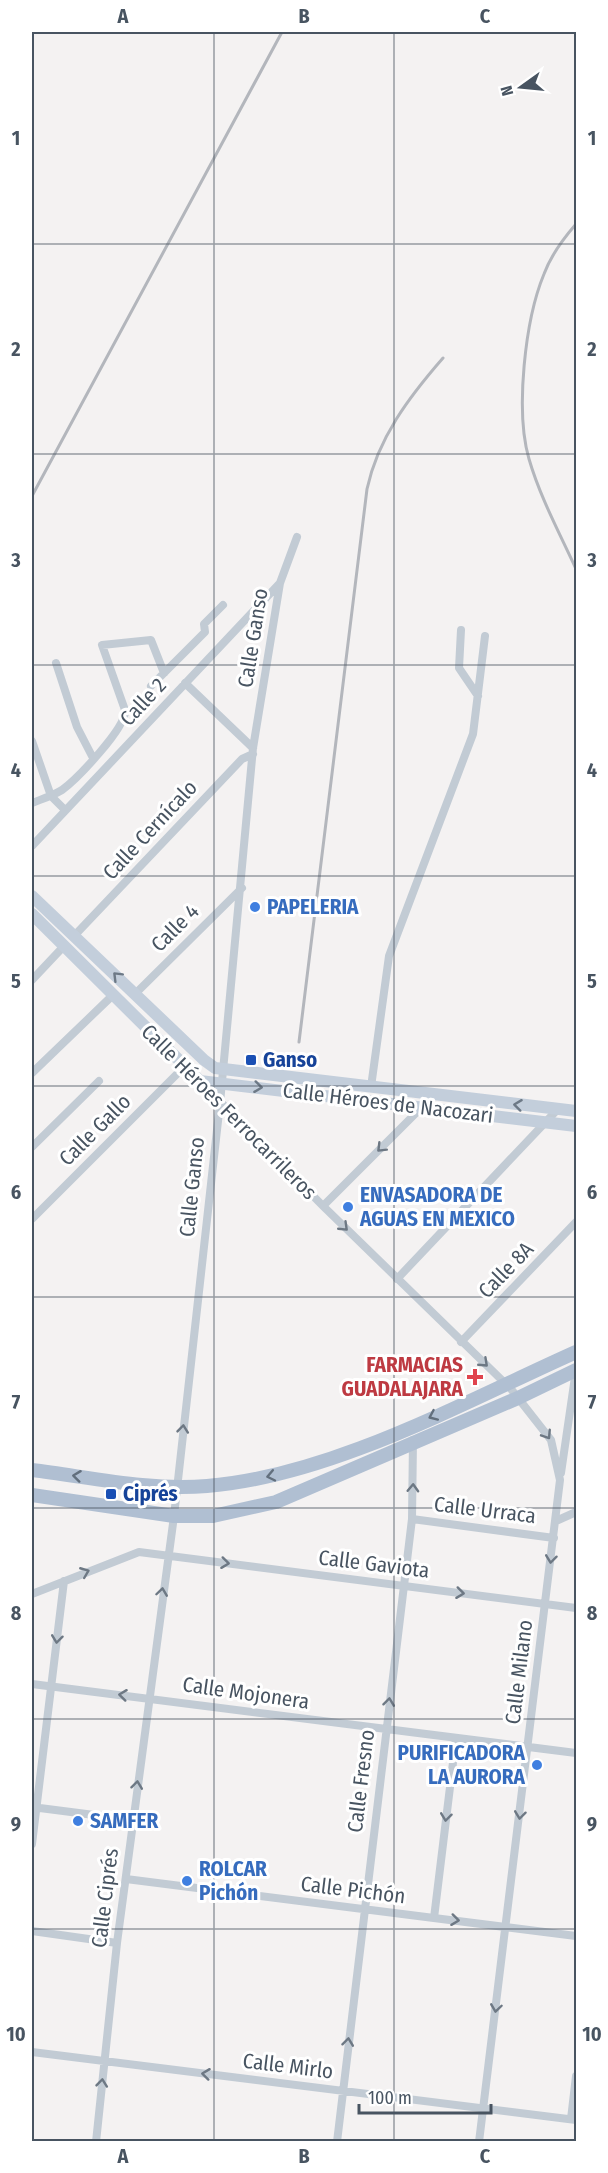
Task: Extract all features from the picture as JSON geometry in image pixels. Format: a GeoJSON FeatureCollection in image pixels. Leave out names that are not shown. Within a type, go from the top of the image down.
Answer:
{"type":"FeatureCollection","features":[{"type":"Feature","properties":{"kind":"main road","name":"Calle Héroes Ferrocarrileros"},"geometry":{"type":"LineString","coordinates":[[32,896],[204,1060],[223,1070]]}},
{"type":"Feature","properties":{"kind":"main road","name":"Calle Héroes Ferrocarrileros"},"geometry":{"type":"LineString","coordinates":[[32,914],[200,1081]]}},
{"type":"Feature","properties":{"kind":"main road","name":"Calle Héroes de Nacozari"},"geometry":{"type":"LineString","coordinates":[[223,1070],[576,1112]]}},
{"type":"Feature","properties":{"kind":"main road","name":"Calle Héroes de Nacozari"},"geometry":{"type":"LineString","coordinates":[[200,1081],[576,1126]]}},
{"type":"Feature","properties":{"kind":"main road"},"geometry":{"type":"LineString","coordinates":[[32,1470],[177,1487],[238,1483],[295,1471],[401,1430],[576,1352]]}},
{"type":"Feature","properties":{"kind":"main road"},"geometry":{"type":"LineString","coordinates":[[32,1496],[174,1516],[213,1516],[276,1502],[518,1398],[576,1370]]}},
{"type":"Feature","properties":{"kind":"street","name":"Calle Ganso"},"geometry":{"type":"LineString","coordinates":[[174,1516],[220,1102],[242,888],[253,751],[280,583],[297,537]]}},
{"type":"Feature","properties":{"kind":"street","name":"Calle 2"},"geometry":{"type":"LineString","coordinates":[[32,846],[280,583]]}},
{"type":"Feature","properties":{"kind":"street"},"geometry":{"type":"LineString","coordinates":[[151,686],[205,632],[204,624],[223,605]]}},
{"type":"Feature","properties":{"kind":"street"},"geometry":{"type":"LineString","coordinates":[[460,630],[459,668],[478,696]]}},
{"type":"Feature","properties":{"kind":"street"},"geometry":{"type":"LineString","coordinates":[[371,1087],[389,956],[473,734],[485,636]]}},
{"type":"Feature","properties":{"kind":"street"},"geometry":{"type":"LineString","coordinates":[[32,803],[64,788],[93,758],[126,715],[102,645],[151,640],[164,673]]}},
{"type":"Feature","properties":{"kind":"street"},"geometry":{"type":"LineString","coordinates":[[56,663],[76,727],[93,758]]}},
{"type":"Feature","properties":{"kind":"street","name":"Calle Ganso"},"geometry":{"type":"LineString","coordinates":[[185,683],[253,751]]}},
{"type":"Feature","properties":{"kind":"street"},"geometry":{"type":"LineString","coordinates":[[32,741],[51,796],[65,810]]}},
{"type":"Feature","properties":{"kind":"street","name":"Calle Cernícalo"},"geometry":{"type":"LineString","coordinates":[[75,935],[242,759],[253,751]]}},
{"type":"Feature","properties":{"kind":"street","name":"Calle 4"},"geometry":{"type":"LineString","coordinates":[[135,994],[242,888]]}},
{"type":"Feature","properties":{"kind":"street"},"geometry":{"type":"LineString","coordinates":[[32,980],[64,946]]}},
{"type":"Feature","properties":{"kind":"street"},"geometry":{"type":"LineString","coordinates":[[32,1073],[113,995]]}},
{"type":"Feature","properties":{"kind":"street","name":"Calle Gallo"},"geometry":{"type":"LineString","coordinates":[[32,1219],[185,1066]]}},
{"type":"Feature","properties":{"kind":"street"},"geometry":{"type":"LineString","coordinates":[[32,1147],[99,1081]]}},
{"type":"Feature","properties":{"kind":"street","name":"Calle Héroes Ferrocarrileros"},"geometry":{"type":"LineString","coordinates":[[200,1081],[322,1206],[506,1383],[518,1398]]}},
{"type":"Feature","properties":{"kind":"street"},"geometry":{"type":"LineString","coordinates":[[322,1206],[423,1106]]}},
{"type":"Feature","properties":{"kind":"street"},"geometry":{"type":"LineString","coordinates":[[397,1279],[558,1109]]}},
{"type":"Feature","properties":{"kind":"street","name":"Calle 8A"},"geometry":{"type":"LineString","coordinates":[[461,1342],[576,1222]]}},
{"type":"Feature","properties":{"kind":"street"},"geometry":{"type":"LineString","coordinates":[[560,1480],[576,1370]]}},
{"type":"Feature","properties":{"kind":"street","name":"Calle Milano"},"geometry":{"type":"LineString","coordinates":[[479,2142],[560,1480],[551,1440],[518,1398]]}},
{"type":"Feature","properties":{"kind":"street"},"geometry":{"type":"LineString","coordinates":[[401,1430],[415,1443]]}},
{"type":"Feature","properties":{"kind":"street","name":"Calle Fresno"},"geometry":{"type":"LineString","coordinates":[[337,2142],[412,1519],[415,1443]]}},
{"type":"Feature","properties":{"kind":"street","name":"Calle Urraca"},"geometry":{"type":"LineString","coordinates":[[556,1521],[576,1512]]}},
{"type":"Feature","properties":{"kind":"street","name":"Calle Ciprés"},"geometry":{"type":"LineString","coordinates":[[96,2142],[117,1943],[174,1516]]}},
{"type":"Feature","properties":{"kind":"street","name":"Calle Urraca"},"geometry":{"type":"LineString","coordinates":[[412,1519],[554,1538]]}},
{"type":"Feature","properties":{"kind":"street","name":"Calle Gaviota"},"geometry":{"type":"LineString","coordinates":[[32,1594],[139,1552],[576,1608]]}},
{"type":"Feature","properties":{"kind":"street"},"geometry":{"type":"LineString","coordinates":[[32,1844],[34,1808],[64,1581]]}},
{"type":"Feature","properties":{"kind":"street","name":"Calle Mojonera"},"geometry":{"type":"LineString","coordinates":[[32,1684],[576,1754]]}},
{"type":"Feature","properties":{"kind":"street"},"geometry":{"type":"LineString","coordinates":[[434,1918],[456,1738]]}},
{"type":"Feature","properties":{"kind":"street"},"geometry":{"type":"LineString","coordinates":[[34,1808],[133,1820]]}},
{"type":"Feature","properties":{"kind":"street","name":"Calle Pichón"},"geometry":{"type":"LineString","coordinates":[[126,1879],[576,1936]]}},
{"type":"Feature","properties":{"kind":"street"},"geometry":{"type":"LineString","coordinates":[[32,1931],[117,1943]]}},
{"type":"Feature","properties":{"kind":"street","name":"Calle Mirlo"},"geometry":{"type":"LineString","coordinates":[[32,2052],[574,2120]]}},
{"type":"Feature","properties":{"kind":"street"},"geometry":{"type":"LineString","coordinates":[[574,2120],[576,2076]]}},
{"type":"Feature","properties":{"kind":"railway"},"geometry":{"type":"LineString","coordinates":[[32,496],[282,32]]}},
{"type":"Feature","properties":{"kind":"railway"},"geometry":{"type":"LineString","coordinates":[[576,224],[550,260],[537,293],[527,340],[523,392],[525,439],[529,459],[544,501],[576,569]]}},
{"type":"Feature","properties":{"kind":"railway"},"geometry":{"type":"LineString","coordinates":[[299,1042],[367,489],[379,452],[396,419],[443,358]]}},
{"type":"Feature","properties":{"kind":"place","name":"PAPELERIA"},"geometry":{"type":"Point","coordinates":[255,907]}},
{"type":"Feature","properties":{"kind":"place","name":"Ganso"},"geometry":{"type":"Point","coordinates":[251,1060]}},
{"type":"Feature","properties":{"kind":"place","name":"ENVASADORA DE AGUAS EN MEXICO"},"geometry":{"type":"Point","coordinates":[348,1207]}},
{"type":"Feature","properties":{"kind":"place","name":"FARMACIAS GUADALAJARA"},"geometry":{"type":"Point","coordinates":[475,1377]}},
{"type":"Feature","properties":{"kind":"place","name":"Ciprés"},"geometry":{"type":"Point","coordinates":[111,1494]}},
{"type":"Feature","properties":{"kind":"place","name":"PURIFICADORA LA AURORA"},"geometry":{"type":"Point","coordinates":[537,1765]}},
{"type":"Feature","properties":{"kind":"place","name":"SAMFER"},"geometry":{"type":"Point","coordinates":[78,1821]}},
{"type":"Feature","properties":{"kind":"place","name":"ROLCAR Pichón"},"geometry":{"type":"Point","coordinates":[187,1881]}}]}
